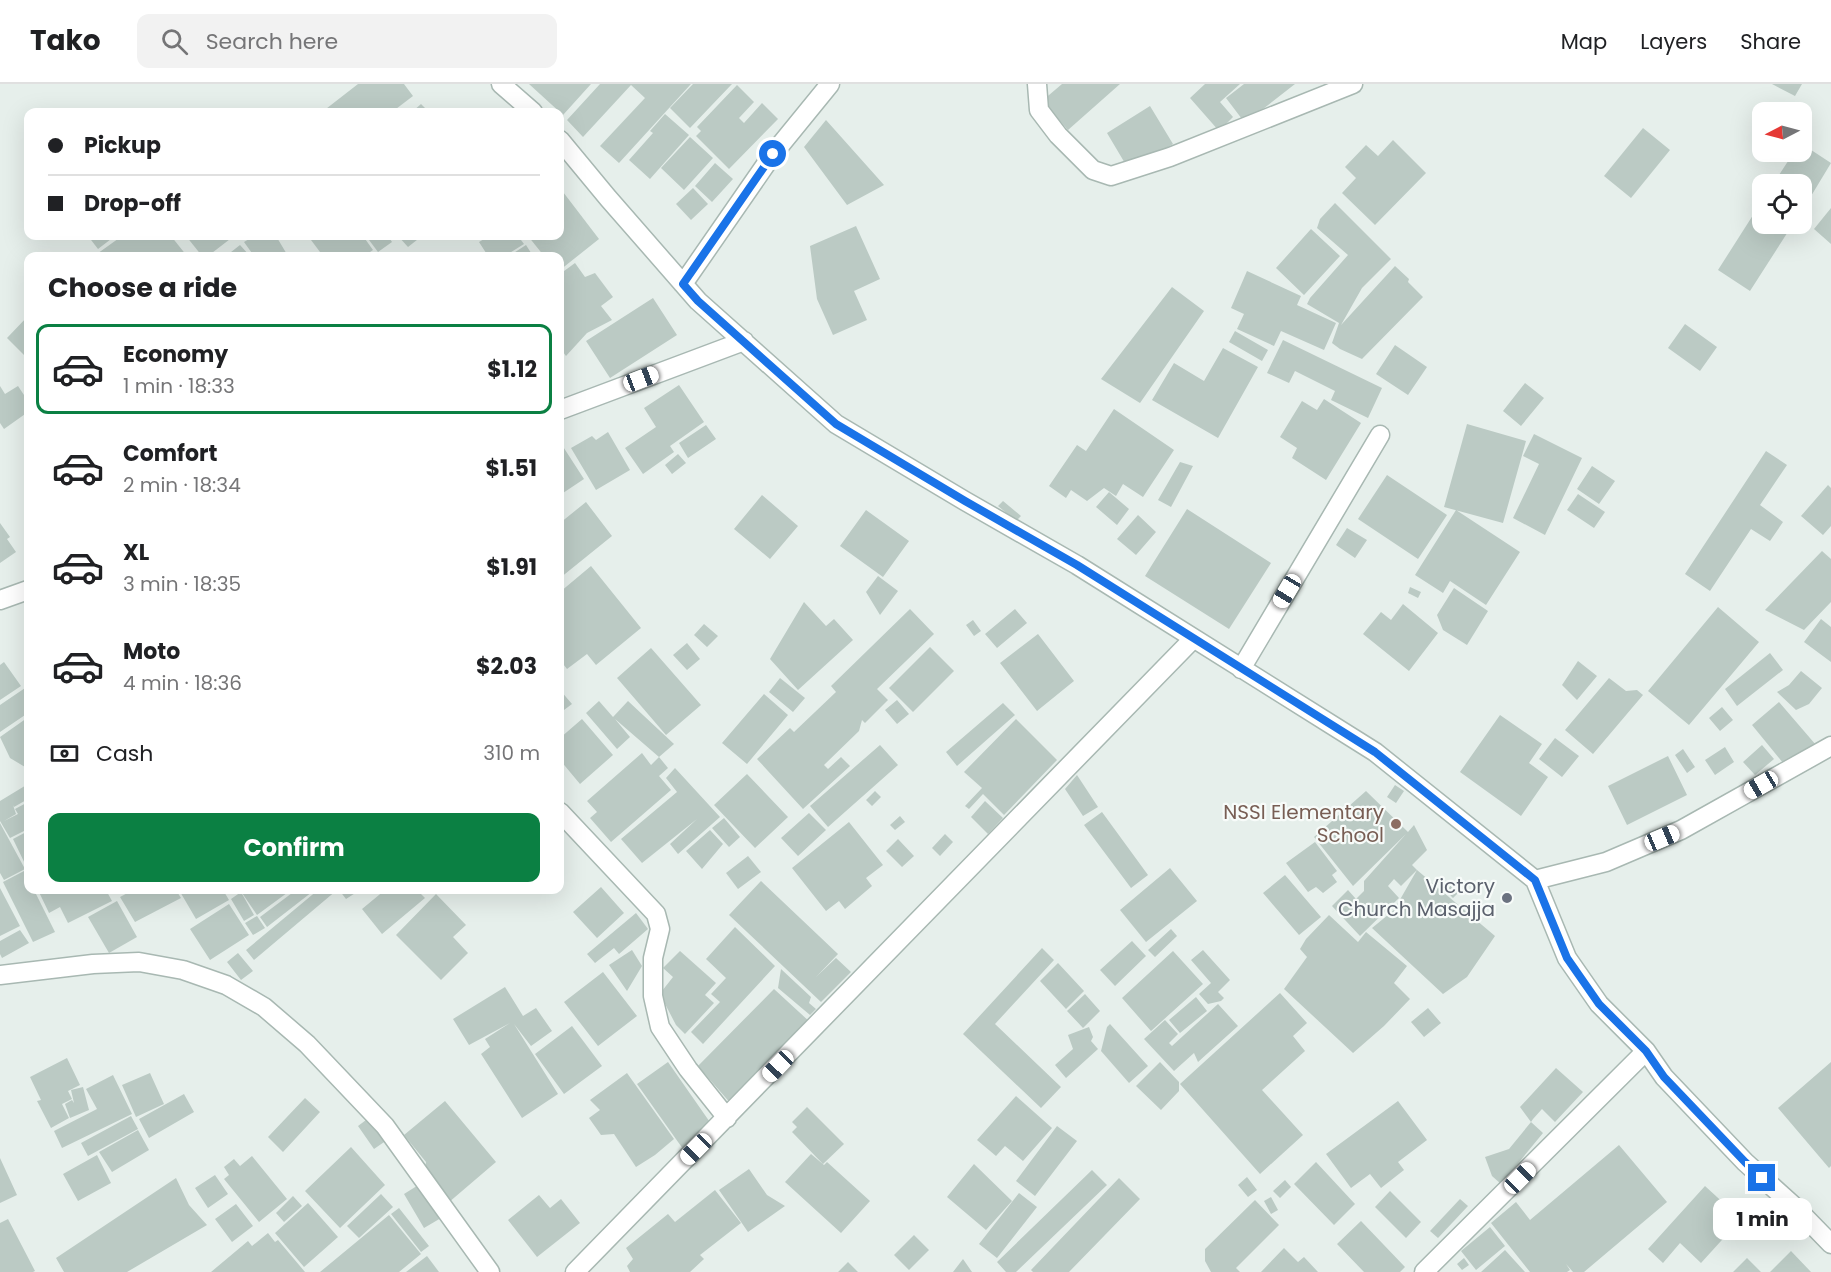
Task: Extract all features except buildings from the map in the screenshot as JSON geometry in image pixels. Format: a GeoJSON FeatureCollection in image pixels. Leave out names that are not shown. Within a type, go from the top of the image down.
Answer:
{"type":"FeatureCollection","features":[{"type":"Feature","properties":{"kind":"street"},"geometry":{"type":"LineString","coordinates":[[501,84],[528,108]]}},
{"type":"Feature","properties":{"kind":"street"},"geometry":{"type":"LineString","coordinates":[[683,284],[773,154],[830,84]]}},
{"type":"Feature","properties":{"kind":"street"},"geometry":{"type":"LineString","coordinates":[[1037,84],[1039,110],[1058,135],[1093,170],[1111,176],[1170,157],[1353,84]]}},
{"type":"Feature","properties":{"kind":"street"},"geometry":{"type":"LineString","coordinates":[[564,145],[698,301],[836,424],[1077,565],[1375,752],[1535,880],[1567,958],[1599,1004],[1646,1051],[1664,1077],[1745,1162],[1796,1208],[1831,1244]]}},
{"type":"Feature","properties":{"kind":"street"},"geometry":{"type":"LineString","coordinates":[[564,408],[744,341]]}},
{"type":"Feature","properties":{"kind":"street"},"geometry":{"type":"LineString","coordinates":[[1241,669],[1380,435]]}},
{"type":"Feature","properties":{"kind":"street"},"geometry":{"type":"LineString","coordinates":[[0,600],[24,591]]}},
{"type":"Feature","properties":{"kind":"street"},"geometry":{"type":"LineString","coordinates":[[575,1272],[1192,639]]}},
{"type":"Feature","properties":{"kind":"street"},"geometry":{"type":"LineString","coordinates":[[1535,880],[1606,862],[1681,830],[1831,746]]}},
{"type":"Feature","properties":{"kind":"street"},"geometry":{"type":"LineString","coordinates":[[564,816],[656,914],[660,929],[653,958],[653,996],[660,1027],[688,1069],[727,1118]]}},
{"type":"Feature","properties":{"kind":"street"},"geometry":{"type":"LineString","coordinates":[[0,975],[93,964],[139,962],[183,970],[226,985],[264,1007],[307,1044],[385,1126],[490,1272]]}},
{"type":"Feature","properties":{"kind":"street"},"geometry":{"type":"LineString","coordinates":[[1424,1272],[1646,1051]]}},
{"type":"Feature","properties":{"kind":"place","name":"NSSI Elementary School"},"geometry":{"type":"Point","coordinates":[1396,824]}},
{"type":"Feature","properties":{"kind":"place","name":"Victory Church Masajja"},"geometry":{"type":"Point","coordinates":[1507,898]}},
{"type":"Feature","properties":{"kind":"route"},"geometry":{"type":"LineString","coordinates":[[773,154],[683,284],[698,301],[836,424],[1077,565],[1375,752],[1535,880],[1567,958],[1599,1004],[1646,1051],[1664,1077],[1762,1178]]}}]}
